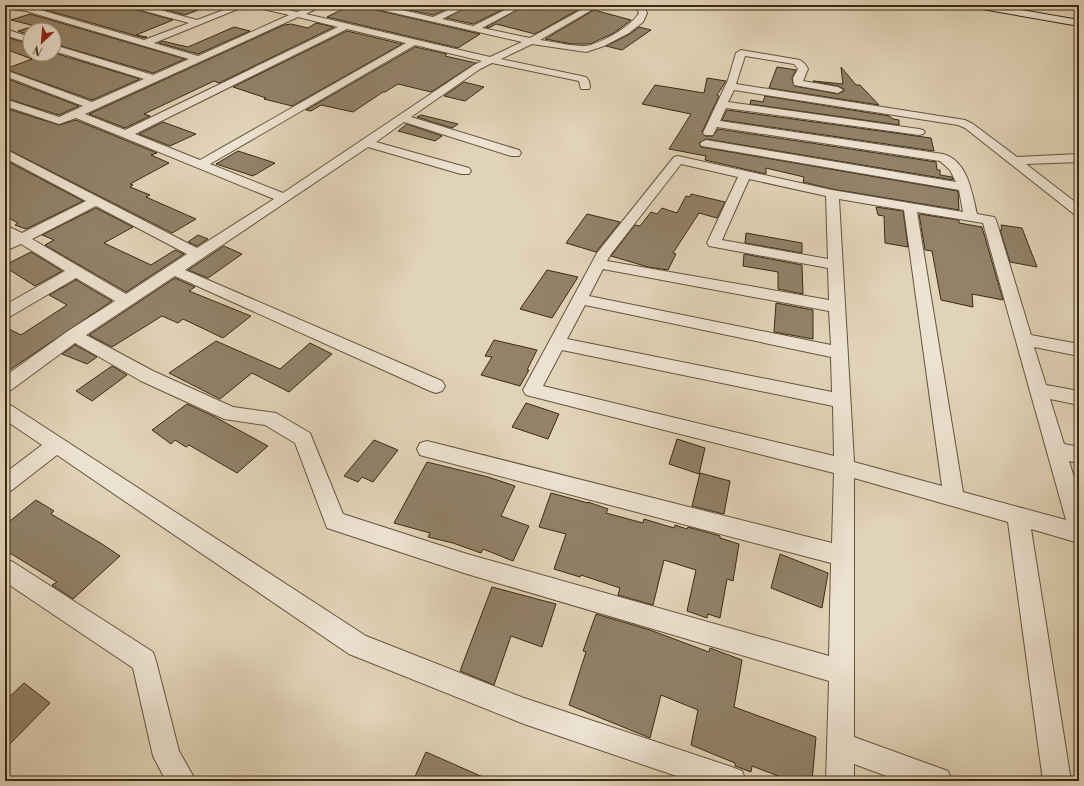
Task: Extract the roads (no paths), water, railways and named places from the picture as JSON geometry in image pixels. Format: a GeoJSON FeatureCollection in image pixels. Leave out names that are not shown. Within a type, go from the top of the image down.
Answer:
{"type":"FeatureCollection","features":[{"type":"Feature","properties":{"kind":"street"},"geometry":{"type":"LineString","coordinates":[[133,5],[198,23]]}},
{"type":"Feature","properties":{"kind":"street"},"geometry":{"type":"LineString","coordinates":[[145,43],[244,5]]}},
{"type":"Feature","properties":{"kind":"street"},"geometry":{"type":"LineString","coordinates":[[257,5],[490,60],[582,79],[585,87]]}},
{"type":"Feature","properties":{"kind":"street"},"geometry":{"type":"LineString","coordinates":[[5,102],[59,121],[319,5]]}},
{"type":"Feature","properties":{"kind":"street"},"geometry":{"type":"LineString","coordinates":[[368,5],[530,41],[586,49],[601,44],[626,31],[640,20],[643,13],[639,5]]}},
{"type":"Feature","properties":{"kind":"street"},"geometry":{"type":"LineString","coordinates":[[397,12],[412,5]]}},
{"type":"Feature","properties":{"kind":"street"},"geometry":{"type":"LineString","coordinates":[[433,20],[466,5]]}},
{"type":"Feature","properties":{"kind":"street"},"geometry":{"type":"LineString","coordinates":[[472,28],[521,5]]}},
{"type":"Feature","properties":{"kind":"street"},"geometry":{"type":"LineString","coordinates":[[5,385],[74,335],[284,198],[477,67],[530,41],[596,5]]}},
{"type":"Feature","properties":{"kind":"street"},"geometry":{"type":"LineString","coordinates":[[976,5],[1079,23]]}},
{"type":"Feature","properties":{"kind":"street"},"geometry":{"type":"LineString","coordinates":[[8,6],[27,9],[199,59]]}},
{"type":"Feature","properties":{"kind":"street"},"geometry":{"type":"LineString","coordinates":[[125,134],[346,26]]}},
{"type":"Feature","properties":{"kind":"street"},"geometry":{"type":"LineString","coordinates":[[5,32],[22,37]]}},
{"type":"Feature","properties":{"kind":"street"},"geometry":{"type":"LineString","coordinates":[[200,164],[414,42]]}},
{"type":"Feature","properties":{"kind":"street"},"geometry":{"type":"LineString","coordinates":[[62,50],[154,79]]}},
{"type":"Feature","properties":{"kind":"street"},"geometry":{"type":"LineString","coordinates":[[700,154],[730,86],[741,53],[797,62],[803,69],[798,78],[798,84],[838,90]]}},
{"type":"Feature","properties":{"kind":"street"},"geometry":{"type":"LineString","coordinates":[[7,75],[93,106]]}},
{"type":"Feature","properties":{"kind":"street"},"geometry":{"type":"LineString","coordinates":[[730,86],[961,122],[969,126],[1079,211]]}},
{"type":"Feature","properties":{"kind":"street"},"geometry":{"type":"LineString","coordinates":[[721,104],[919,132]]}},
{"type":"Feature","properties":{"kind":"street"},"geometry":{"type":"LineString","coordinates":[[76,114],[284,198]]}},
{"type":"Feature","properties":{"kind":"street"},"geometry":{"type":"LineString","coordinates":[[402,118],[515,154]]}},
{"type":"Feature","properties":{"kind":"street"},"geometry":{"type":"LineString","coordinates":[[714,123],[943,158],[951,162],[958,169],[971,217]]}},
{"type":"Feature","properties":{"kind":"street"},"geometry":{"type":"LineString","coordinates":[[852,123],[853,144]]}},
{"type":"Feature","properties":{"kind":"street"},"geometry":{"type":"LineString","coordinates":[[366,143],[465,171]]}},
{"type":"Feature","properties":{"kind":"street"},"geometry":{"type":"LineString","coordinates":[[5,153],[198,254]]}},
{"type":"Feature","properties":{"kind":"street"},"geometry":{"type":"LineString","coordinates":[[700,154],[745,175],[832,194],[989,220],[1079,529]]}},
{"type":"Feature","properties":{"kind":"street"},"geometry":{"type":"LineString","coordinates":[[963,187],[700,154],[678,160],[604,253],[532,390],[844,467],[1079,533]]}},
{"type":"Feature","properties":{"kind":"street"},"geometry":{"type":"LineString","coordinates":[[1015,161],[1079,158]]}},
{"type":"Feature","properties":{"kind":"street"},"geometry":{"type":"LineString","coordinates":[[745,175],[714,243],[835,265]]}},
{"type":"Feature","properties":{"kind":"street"},"geometry":{"type":"LineString","coordinates":[[832,194],[844,467],[840,781]]}},
{"type":"Feature","properties":{"kind":"street"},"geometry":{"type":"LineString","coordinates":[[1064,200],[1079,198]]}},
{"type":"Feature","properties":{"kind":"street"},"geometry":{"type":"LineString","coordinates":[[5,247],[96,201]]}},
{"type":"Feature","properties":{"kind":"street"},"geometry":{"type":"LineString","coordinates":[[910,207],[954,497]]}},
{"type":"Feature","properties":{"kind":"street"},"geometry":{"type":"LineString","coordinates":[[5,229],[126,301]]}},
{"type":"Feature","properties":{"kind":"street"},"geometry":{"type":"LineString","coordinates":[[599,264],[838,307]]}},
{"type":"Feature","properties":{"kind":"street"},"geometry":{"type":"LineString","coordinates":[[173,270],[436,386]]}},
{"type":"Feature","properties":{"kind":"street"},"geometry":{"type":"LineString","coordinates":[[5,312],[77,271]]}},
{"type":"Feature","properties":{"kind":"street"},"geometry":{"type":"LineString","coordinates":[[580,299],[840,353]]}},
{"type":"Feature","properties":{"kind":"street"},"geometry":{"type":"LineString","coordinates":[[74,335],[148,376],[231,414],[269,418],[303,438],[335,521],[467,564],[842,672]]}},
{"type":"Feature","properties":{"kind":"street"},"geometry":{"type":"LineString","coordinates":[[1024,339],[1079,350]]}},
{"type":"Feature","properties":{"kind":"street"},"geometry":{"type":"LineString","coordinates":[[557,343],[842,401]]}},
{"type":"Feature","properties":{"kind":"street"},"geometry":{"type":"LineString","coordinates":[[1039,390],[1079,398]]}},
{"type":"Feature","properties":{"kind":"street"},"geometry":{"type":"LineString","coordinates":[[5,411],[358,645],[524,711],[732,781]]}},
{"type":"Feature","properties":{"kind":"street"},"geometry":{"type":"LineString","coordinates":[[5,484],[56,445]]}},
{"type":"Feature","properties":{"kind":"street"},"geometry":{"type":"LineString","coordinates":[[427,449],[843,556]]}},
{"type":"Feature","properties":{"kind":"street"},"geometry":{"type":"LineString","coordinates":[[1056,450],[1079,455]]}},
{"type":"Feature","properties":{"kind":"street"},"geometry":{"type":"LineString","coordinates":[[1018,516],[1057,781]]}},
{"type":"Feature","properties":{"kind":"street"},"geometry":{"type":"LineString","coordinates":[[5,569],[144,661],[167,756],[182,781]]}},
{"type":"Feature","properties":{"kind":"street"},"geometry":{"type":"LineString","coordinates":[[840,746],[938,781]]}}]}
